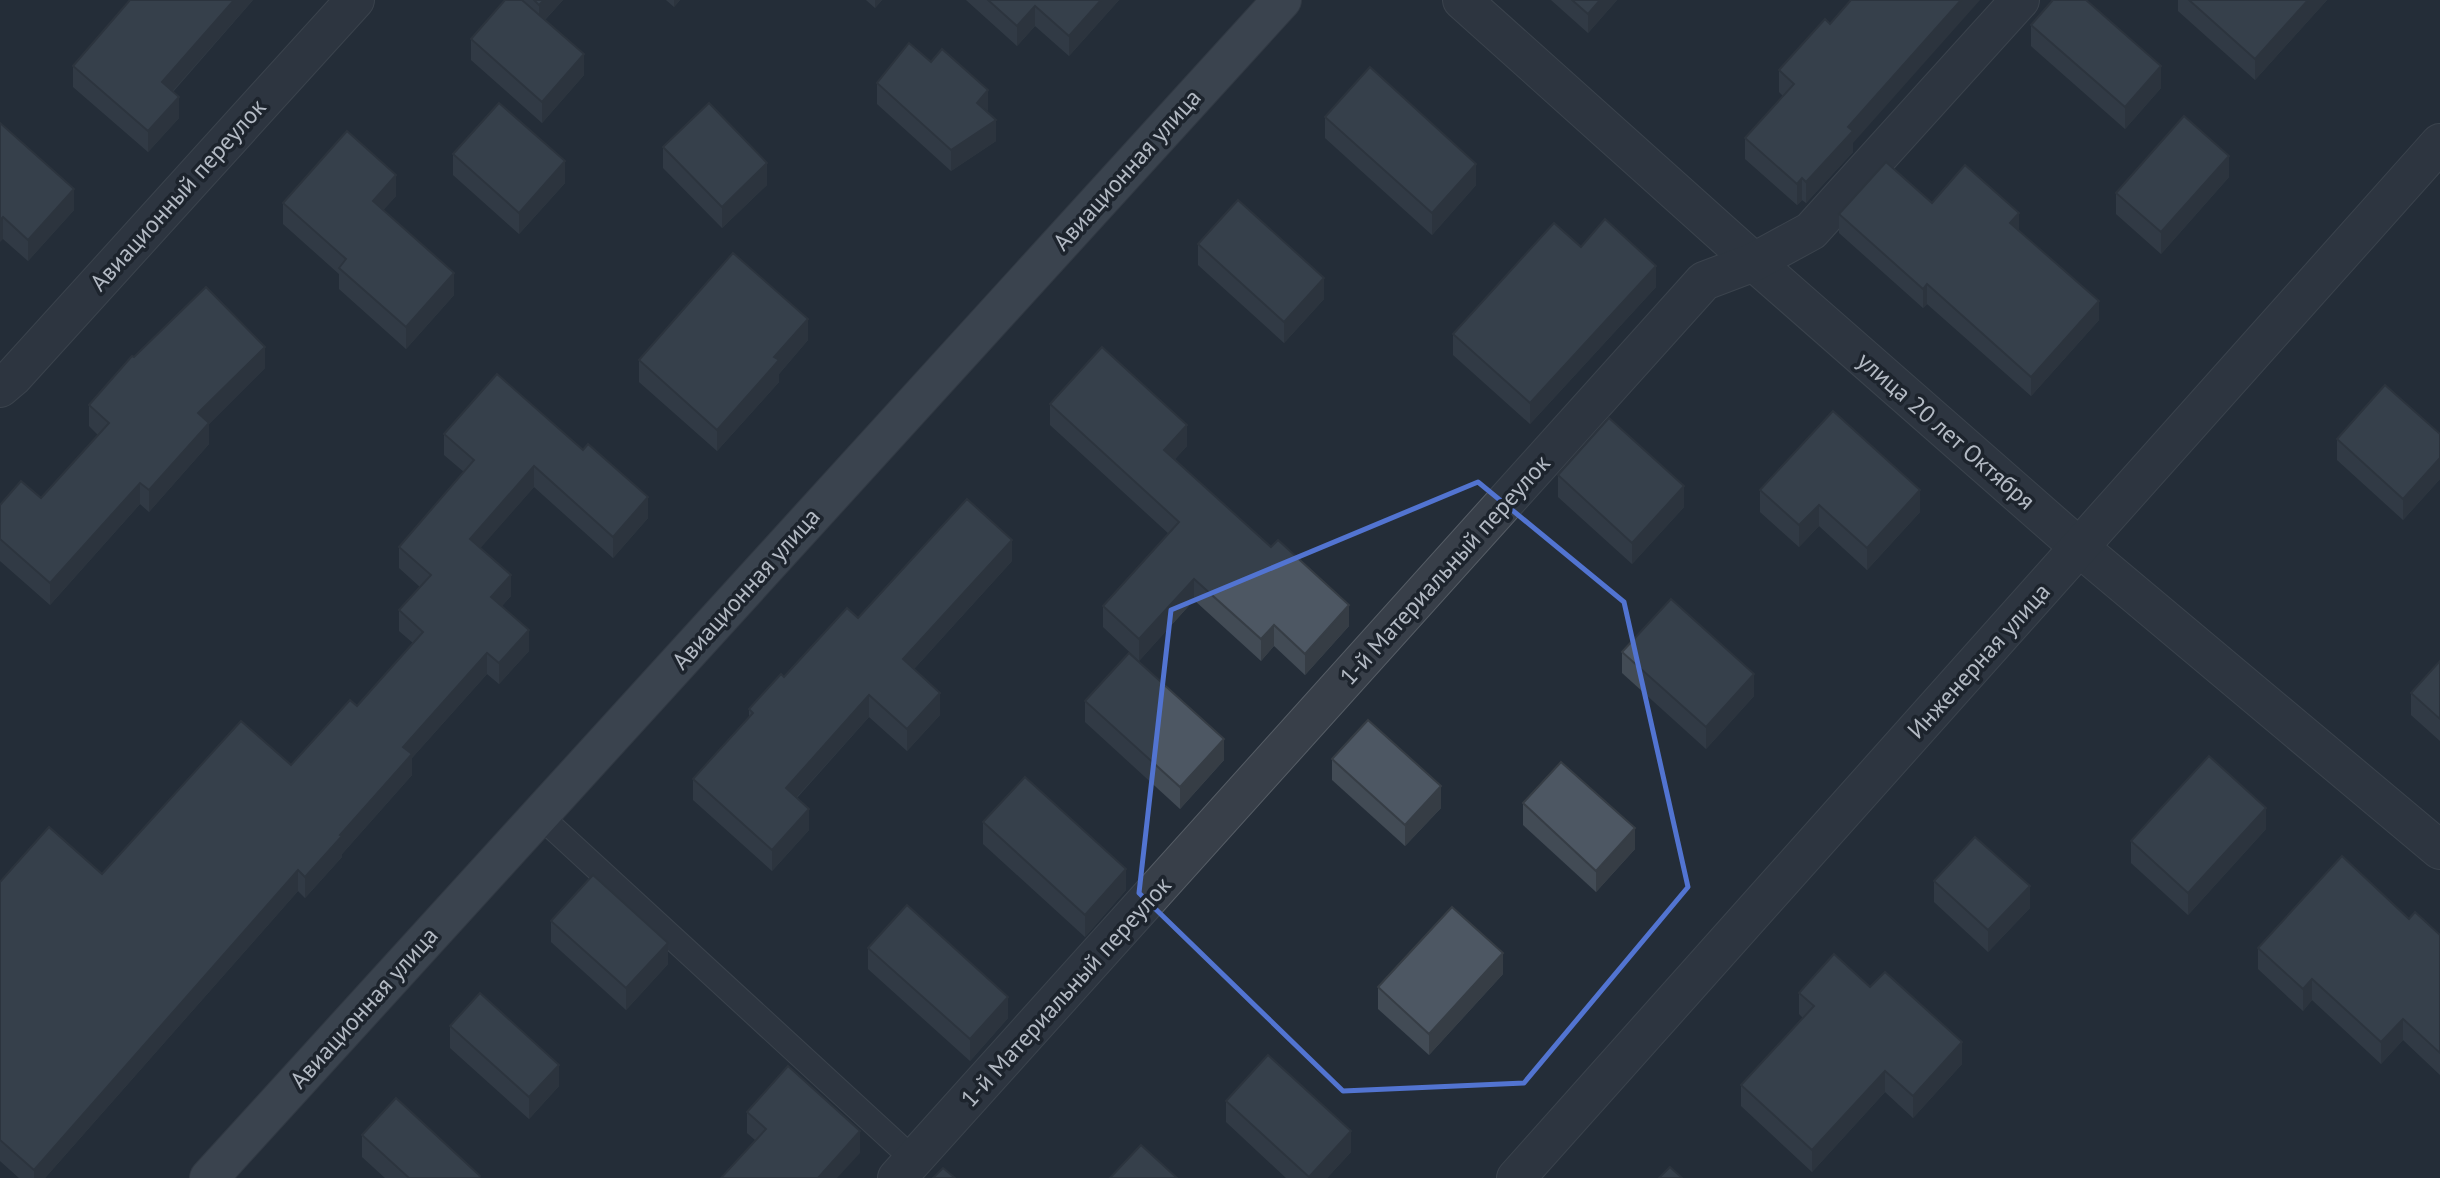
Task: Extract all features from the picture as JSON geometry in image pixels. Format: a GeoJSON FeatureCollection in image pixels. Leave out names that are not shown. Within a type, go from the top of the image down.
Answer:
{"type":"FeatureCollection","features":[{"type":"Feature","properties":{"kind":"main road","name":"Авиационная улица"},"geometry":{"type":"LineString","coordinates":[[208,1178],[1282,0]]}},
{"type":"Feature","properties":{"kind":"street","name":"Авиационный переулок"},"geometry":{"type":"LineString","coordinates":[[0,388],[13,377],[355,0]]}},
{"type":"Feature","properties":{"kind":"street","name":"улица 20 лет Октября"},"geometry":{"type":"LineString","coordinates":[[1462,0],[1754,262],[2080,548],[2440,850]]}},
{"type":"Feature","properties":{"kind":"street","name":"1-й Материальный переулок"},"geometry":{"type":"LineString","coordinates":[[906,1169],[1704,281],[1754,262],[1811,231],[2020,0]]}},
{"type":"Feature","properties":{"kind":"street","name":"Инженерная улица"},"geometry":{"type":"LineString","coordinates":[[1516,1178],[2440,143]]}},
{"type":"Feature","properties":{"kind":"lane"},"geometry":{"type":"LineString","coordinates":[[540,815],[906,1169]]}},
{"type":"Feature","properties":{"kind":"highlighted area"},"geometry":{"type":"Polygon","coordinates":[[[1478,482],[1624,602],[1688,887],[1524,1083],[1343,1091],[1139,893],[1171,610],[1478,482]]]}},
{"type":"Feature","properties":{"kind":"building"},"geometry":{"type":"Polygon","coordinates":[[[130,0],[234,0],[162,82],[179,97],[148,131],[73,66],[130,0]]]}},
{"type":"Feature","properties":{"kind":"building"},"geometry":{"type":"Polygon","coordinates":[[[505,0],[522,0],[584,54],[542,102],[471,39],[505,0]]]}},
{"type":"Feature","properties":{"kind":"building"},"geometry":{"type":"Polygon","coordinates":[[[988,0],[1101,0],[1069,36],[1035,6],[1017,26],[988,0]]]}},
{"type":"Feature","properties":{"kind":"building"},"geometry":{"type":"Polygon","coordinates":[[[1572,0],[1600,0],[1588,14],[1572,0]]]}},
{"type":"Feature","properties":{"kind":"building"},"geometry":{"type":"Polygon","coordinates":[[[1851,0],[1961,0],[1848,127],[1853,131],[1806,182],[1802,178],[1797,184],[1745,138],[1794,84],[1779,70],[1825,19],[1830,24],[1851,0]]]}},
{"type":"Feature","properties":{"kind":"building"},"geometry":{"type":"Polygon","coordinates":[[[2053,0],[2086,0],[2161,66],[2125,107],[2031,25],[2053,0]]]}},
{"type":"Feature","properties":{"kind":"building"},"geometry":{"type":"Polygon","coordinates":[[[2189,0],[2308,0],[2255,59],[2189,0]]]}},
{"type":"Feature","properties":{"kind":"building"},"geometry":{"type":"Polygon","coordinates":[[[909,43],[931,62],[942,49],[988,90],[977,103],[996,120],[951,150],[877,83],[909,43]]]}},
{"type":"Feature","properties":{"kind":"building"},"geometry":{"type":"Polygon","coordinates":[[[1370,67],[1476,164],[1432,213],[1325,117],[1370,67]]]}},
{"type":"Feature","properties":{"kind":"building"},"geometry":{"type":"Polygon","coordinates":[[[499,103],[565,161],[519,213],[453,154],[499,103]]]}},
{"type":"Feature","properties":{"kind":"building"},"geometry":{"type":"Polygon","coordinates":[[[709,103],[767,163],[722,207],[663,147],[709,103]]]}},
{"type":"Feature","properties":{"kind":"building"},"geometry":{"type":"Polygon","coordinates":[[[2184,116],[2229,156],[2161,232],[2116,193],[2184,116]]]}},
{"type":"Feature","properties":{"kind":"building"},"geometry":{"type":"Polygon","coordinates":[[[0,123],[74,189],[28,240],[3,217],[0,220],[0,123]]]}},
{"type":"Feature","properties":{"kind":"building"},"geometry":{"type":"Polygon","coordinates":[[[347,131],[396,175],[373,201],[454,273],[406,327],[339,268],[346,259],[283,203],[347,131]]]}},
{"type":"Feature","properties":{"kind":"building"},"geometry":{"type":"Polygon","coordinates":[[[1886,162],[1932,203],[1965,165],[2019,213],[2010,223],[2099,301],[2031,377],[1927,284],[1923,289],[1839,214],[1886,162]]]}},
{"type":"Feature","properties":{"kind":"building"},"geometry":{"type":"Polygon","coordinates":[[[1238,200],[1324,278],[1284,322],[1198,244],[1238,200]]]}},
{"type":"Feature","properties":{"kind":"building"},"geometry":{"type":"Polygon","coordinates":[[[1605,219],[1656,266],[1530,403],[1453,334],[1554,223],[1581,247],[1605,219]]]}},
{"type":"Feature","properties":{"kind":"building"},"geometry":{"type":"Polygon","coordinates":[[[733,253],[808,319],[774,357],[779,360],[717,430],[639,360],[733,253]]]}},
{"type":"Feature","properties":{"kind":"building"},"geometry":{"type":"Polygon","coordinates":[[[206,287],[265,347],[198,413],[209,423],[149,490],[140,483],[50,583],[0,539],[0,505],[21,481],[41,498],[109,423],[89,405],[132,356],[206,287]]]}},
{"type":"Feature","properties":{"kind":"building"},"geometry":{"type":"Polygon","coordinates":[[[1102,347],[1187,425],[1164,450],[1271,547],[1278,540],[1349,605],[1305,654],[1274,625],[1261,639],[1194,579],[1139,639],[1103,606],[1179,522],[1050,404],[1102,347]]]}},
{"type":"Feature","properties":{"kind":"building"},"geometry":{"type":"Polygon","coordinates":[[[497,374],[583,450],[588,444],[648,497],[613,537],[534,466],[470,539],[511,575],[491,597],[529,630],[499,663],[487,653],[403,747],[412,754],[340,835],[342,836],[305,877],[298,870],[34,1170],[0,1140],[0,882],[49,827],[102,874],[241,721],[291,765],[350,700],[357,706],[423,632],[399,610],[431,575],[399,547],[474,460],[444,434],[497,374]]]}},
{"type":"Feature","properties":{"kind":"building"},"geometry":{"type":"Polygon","coordinates":[[[2385,385],[2440,434],[2440,458],[2403,499],[2337,439],[2385,385]]]}},
{"type":"Feature","properties":{"kind":"building"},"geometry":{"type":"Polygon","coordinates":[[[1833,411],[1920,490],[1867,548],[1819,505],[1799,525],[1760,490],[1833,411]]]}},
{"type":"Feature","properties":{"kind":"building"},"geometry":{"type":"Polygon","coordinates":[[[1609,418],[1684,486],[1632,543],[1558,475],[1609,418]]]}},
{"type":"Feature","properties":{"kind":"building"},"geometry":{"type":"Polygon","coordinates":[[[967,499],[1012,540],[903,659],[940,693],[907,729],[869,695],[786,788],[809,809],[772,850],[693,779],[753,713],[749,709],[781,674],[784,677],[847,608],[858,618],[967,499]]]}},
{"type":"Feature","properties":{"kind":"building"},"geometry":{"type":"Polygon","coordinates":[[[1671,599],[1754,674],[1706,727],[1622,652],[1671,599]]]}},
{"type":"Feature","properties":{"kind":"building"},"geometry":{"type":"Polygon","coordinates":[[[1129,653],[1224,739],[1180,787],[1085,701],[1129,653]]]}},
{"type":"Feature","properties":{"kind":"building"},"geometry":{"type":"Polygon","coordinates":[[[2440,661],[2440,719],[2411,693],[2440,661]]]}},
{"type":"Feature","properties":{"kind":"building"},"geometry":{"type":"Polygon","coordinates":[[[1368,720],[1441,786],[1405,825],[1332,759],[1368,720]]]}},
{"type":"Feature","properties":{"kind":"building"},"geometry":{"type":"Polygon","coordinates":[[[2209,756],[2266,808],[2188,893],[2131,841],[2209,756]]]}},
{"type":"Feature","properties":{"kind":"building"},"geometry":{"type":"Polygon","coordinates":[[[1561,762],[1635,828],[1596,871],[1523,803],[1561,762]]]}},
{"type":"Feature","properties":{"kind":"building"},"geometry":{"type":"Polygon","coordinates":[[[1025,777],[1126,869],[1085,915],[983,822],[1025,777]]]}},
{"type":"Feature","properties":{"kind":"building"},"geometry":{"type":"Polygon","coordinates":[[[1975,837],[2030,886],[1988,930],[1934,881],[1975,837]]]}},
{"type":"Feature","properties":{"kind":"building"},"geometry":{"type":"Polygon","coordinates":[[[2342,856],[2409,919],[2415,912],[2440,935],[2440,1053],[2403,1019],[2381,1042],[2312,979],[2303,989],[2258,948],[2342,856]]]}},
{"type":"Feature","properties":{"kind":"building"},"geometry":{"type":"Polygon","coordinates":[[[593,875],[668,943],[626,988],[551,921],[593,875]]]}},
{"type":"Feature","properties":{"kind":"building"},"geometry":{"type":"Polygon","coordinates":[[[907,905],[1008,997],[970,1039],[868,948],[907,905]]]}},
{"type":"Feature","properties":{"kind":"building"},"geometry":{"type":"Polygon","coordinates":[[[1452,907],[1503,953],[1429,1034],[1378,987],[1452,907]]]}},
{"type":"Feature","properties":{"kind":"building"},"geometry":{"type":"Polygon","coordinates":[[[1834,954],[1870,987],[1885,972],[1962,1042],[1913,1096],[1885,1071],[1812,1150],[1741,1085],[1814,1006],[1799,993],[1834,954]]]}},
{"type":"Feature","properties":{"kind":"building"},"geometry":{"type":"Polygon","coordinates":[[[480,993],[559,1065],[529,1097],[450,1026],[480,993]]]}},
{"type":"Feature","properties":{"kind":"building"},"geometry":{"type":"Polygon","coordinates":[[[1268,1055],[1351,1131],[1309,1177],[1226,1101],[1268,1055]]]}},
{"type":"Feature","properties":{"kind":"building"},"geometry":{"type":"Polygon","coordinates":[[[788,1066],[860,1131],[818,1178],[721,1178],[766,1129],[747,1112],[788,1066]]]}},
{"type":"Feature","properties":{"kind":"building"},"geometry":{"type":"Polygon","coordinates":[[[396,1098],[480,1176],[479,1178],[409,1178],[362,1135],[396,1098]]]}},
{"type":"Feature","properties":{"kind":"building"},"geometry":{"type":"Polygon","coordinates":[[[1141,1145],[1177,1178],[1110,1178],[1141,1145]]]}},
{"type":"Feature","properties":{"kind":"building"},"geometry":{"type":"Polygon","coordinates":[[[1670,1167],[1682,1178],[1659,1178],[1670,1167]]]}},
{"type":"Feature","properties":{"kind":"building"},"geometry":{"type":"Polygon","coordinates":[[[943,1168],[955,1178],[933,1178],[943,1168]]]}}]}
